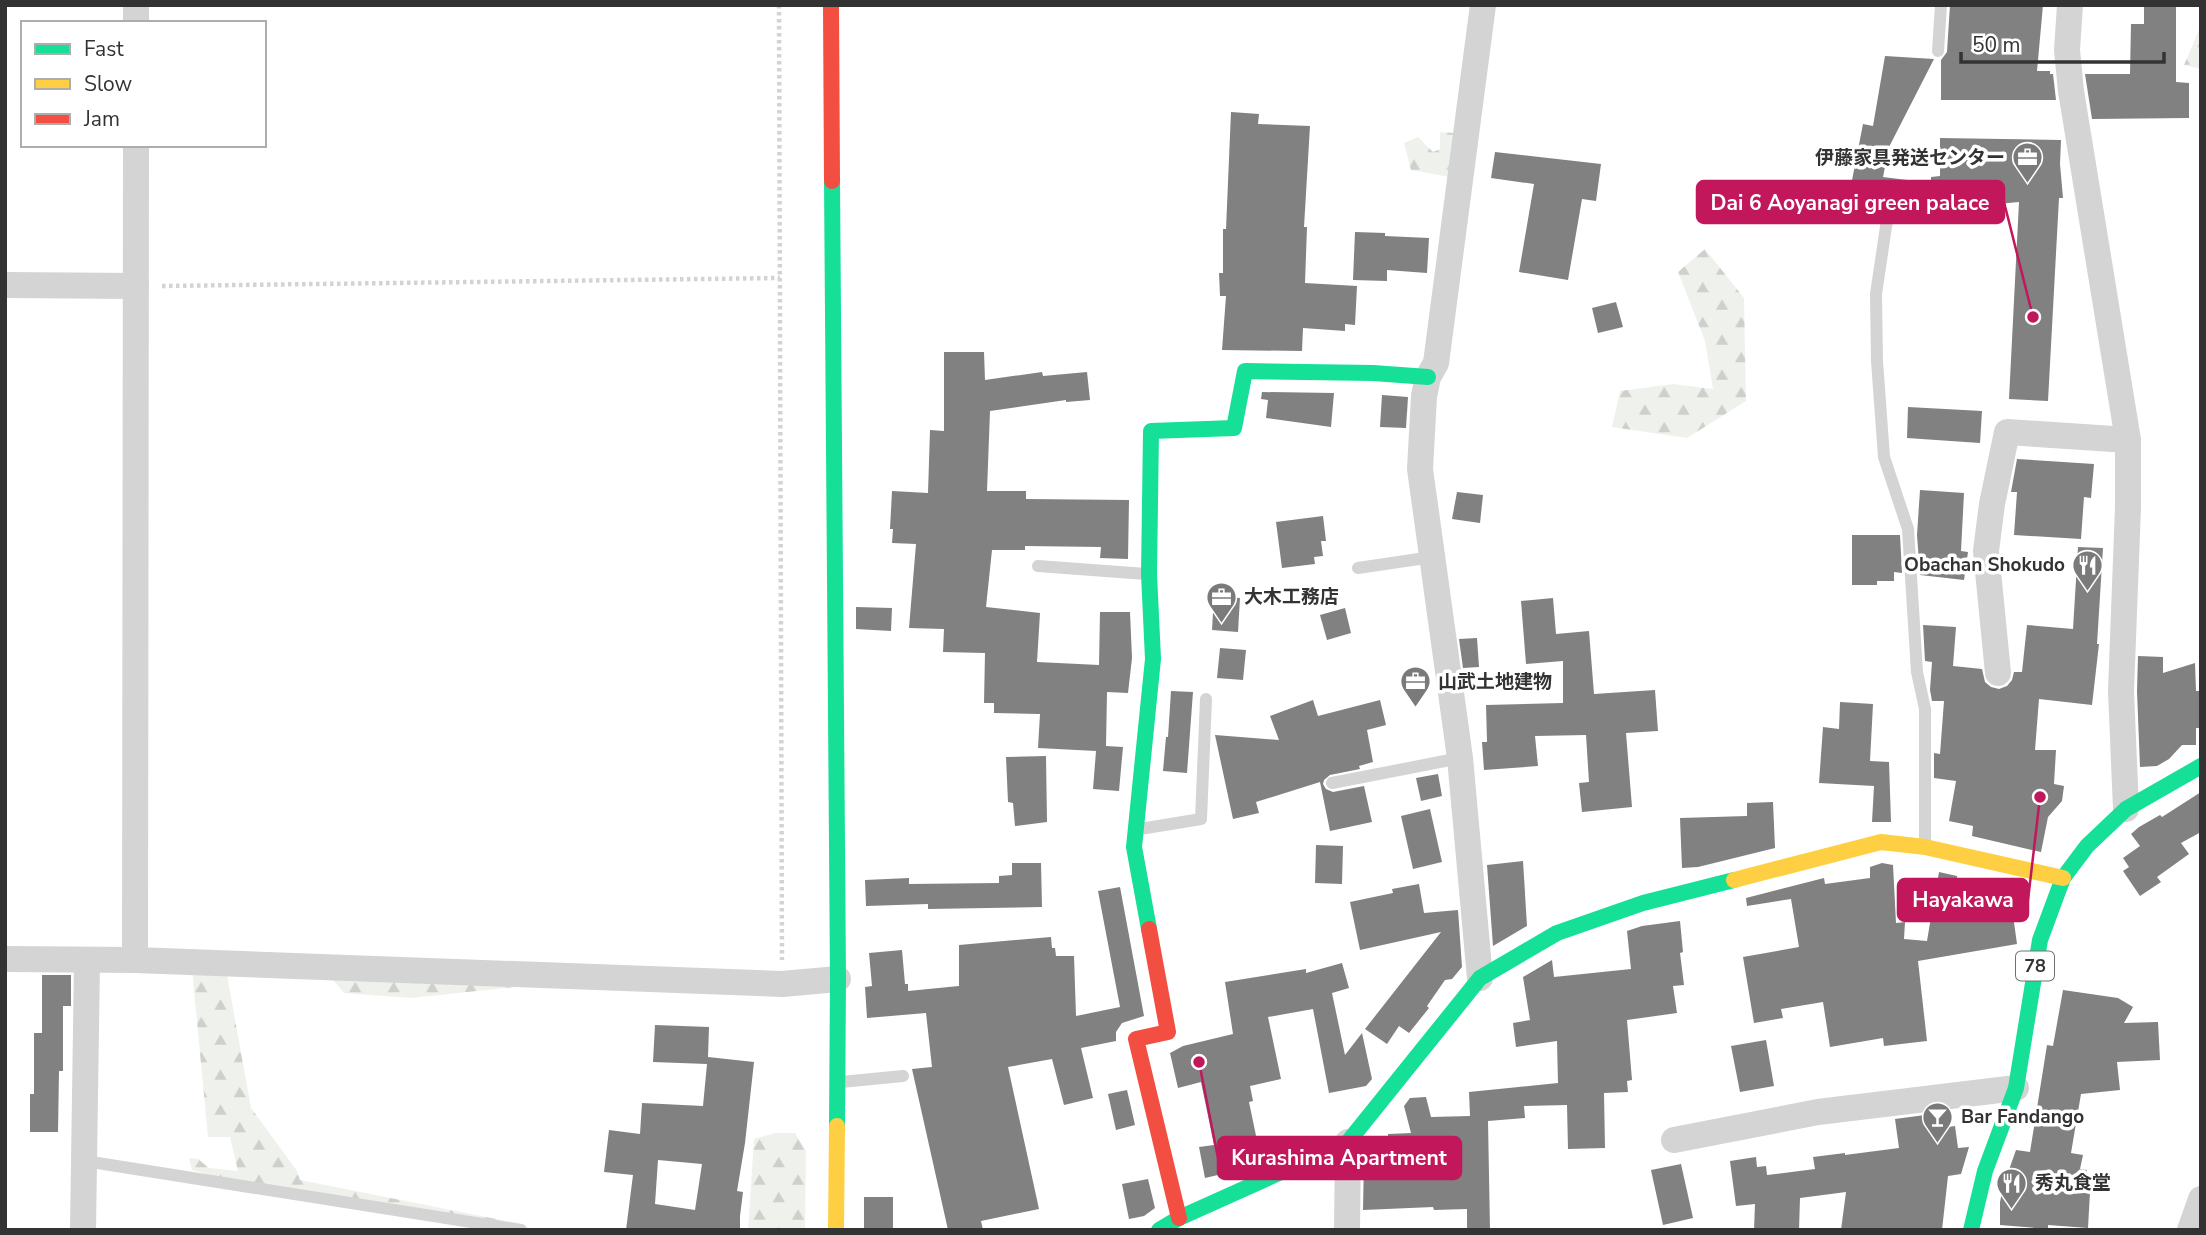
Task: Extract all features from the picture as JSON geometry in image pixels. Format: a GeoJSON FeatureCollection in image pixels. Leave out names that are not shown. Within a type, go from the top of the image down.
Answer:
{"type":"FeatureCollection","features":[{"type":"Feature","properties":{"kind":"street"},"geometry":{"type":"LineString","coordinates":[[831,5],[838,979],[836,1230]]}},
{"type":"Feature","properties":{"kind":"street"},"geometry":{"type":"LineString","coordinates":[[1480,978],[1460,758],[1420,469],[1424,396],[1428,377],[1436,363],[1483,5]]}},
{"type":"Feature","properties":{"kind":"street"},"geometry":{"type":"LineString","coordinates":[[2070,5],[2067,50],[2071,91],[2128,440],[2121,691],[2126,809]]}},
{"type":"Feature","properties":{"kind":"street"},"geometry":{"type":"LineString","coordinates":[[135,960],[136,147]]}},
{"type":"Feature","properties":{"kind":"street"},"geometry":{"type":"LineString","coordinates":[[5,285],[136,286]]}},
{"type":"Feature","properties":{"kind":"street"},"geometry":{"type":"LineString","coordinates":[[1179,1218],[1136,1039],[1168,1032],[1134,847],[1153,659],[1149,575],[1151,430],[1234,428],[1245,371],[1373,373],[1428,377]]}},
{"type":"Feature","properties":{"kind":"street"},"geometry":{"type":"LineString","coordinates":[[1998,673],[1986,551],[1992,504],[2007,432],[2128,440]]}},
{"type":"Feature","properties":{"kind":"street","name":"78"},"geometry":{"type":"LineString","coordinates":[[1972,1230],[1985,1171],[2016,1088],[2040,940],[2063,878],[2087,846],[2126,809],[2201,766]]}},
{"type":"Feature","properties":{"kind":"street"},"geometry":{"type":"LineString","coordinates":[[1160,1230],[1179,1218],[1348,1142],[1480,978],[1557,933],[1643,903],[1881,842],[1924,847],[2063,878]]}},
{"type":"Feature","properties":{"kind":"street"},"geometry":{"type":"LineString","coordinates":[[5,958],[135,960],[782,984],[838,979]]}},
{"type":"Feature","properties":{"kind":"street"},"geometry":{"type":"LineString","coordinates":[[83,1230],[87,961]]}},
{"type":"Feature","properties":{"kind":"street"},"geometry":{"type":"LineString","coordinates":[[1674,1140],[1818,1112],[2016,1088]]}},
{"type":"Feature","properties":{"kind":"street"},"geometry":{"type":"LineString","coordinates":[[1347,1230],[1348,1142]]}},
{"type":"Feature","properties":{"kind":"street"},"geometry":{"type":"LineString","coordinates":[[2190,1230],[2201,1199]]}},
{"type":"Feature","properties":{"kind":"lane"},"geometry":{"type":"LineString","coordinates":[[1938,51],[1941,5]]}},
{"type":"Feature","properties":{"kind":"lane"},"geometry":{"type":"LineString","coordinates":[[1887,220],[1876,294],[1877,361],[1884,457],[1908,529],[1917,672],[1925,709],[1924,847]]}},
{"type":"Feature","properties":{"kind":"lane"},"geometry":{"type":"LineString","coordinates":[[1358,568],[1432,557]]}},
{"type":"Feature","properties":{"kind":"lane"},"geometry":{"type":"LineString","coordinates":[[1038,566],[1149,575]]}},
{"type":"Feature","properties":{"kind":"lane"},"geometry":{"type":"LineString","coordinates":[[1136,830],[1201,819],[1206,699]]}},
{"type":"Feature","properties":{"kind":"lane"},"geometry":{"type":"LineString","coordinates":[[1332,783],[1460,758]]}},
{"type":"Feature","properties":{"kind":"lane"},"geometry":{"type":"LineString","coordinates":[[837,1083],[903,1076]]}},
{"type":"Feature","properties":{"kind":"lane"},"geometry":{"type":"LineString","coordinates":[[85,1161],[520,1230]]}},
{"type":"Feature","properties":{"kind":"path"},"geometry":{"type":"LineString","coordinates":[[779,5],[782,984]]}},
{"type":"Feature","properties":{"kind":"path"},"geometry":{"type":"LineString","coordinates":[[136,286],[780,278]]}},
{"type":"Feature","properties":{"kind":"green space"},"geometry":{"type":"Polygon","coordinates":[[[2201,25],[2201,69],[2184,65],[2201,25]]]}},
{"type":"Feature","properties":{"kind":"green space"},"geometry":{"type":"Polygon","coordinates":[[[1440,132],[1454,133],[1450,177],[1411,170],[1404,143],[1418,137],[1433,152],[1440,149],[1440,132]]]}},
{"type":"Feature","properties":{"kind":"green space"},"geometry":{"type":"Polygon","coordinates":[[[1705,249],[1744,298],[1746,401],[1687,438],[1612,427],[1620,391],[1673,384],[1713,389],[1705,341],[1678,272],[1705,249]]]}},
{"type":"Feature","properties":{"kind":"green space"},"geometry":{"type":"Polygon","coordinates":[[[192,969],[514,987],[411,998],[344,993],[333,980],[227,975],[251,1108],[297,1171],[300,1180],[527,1225],[221,1179],[192,1170],[189,1158],[198,1159],[209,1168],[238,1171],[230,1137],[208,1137],[192,969]]]}},
{"type":"Feature","properties":{"kind":"green space"},"geometry":{"type":"Polygon","coordinates":[[[775,1133],[795,1133],[806,1151],[805,1230],[748,1230],[754,1139],[775,1133]]]}},
{"type":"Feature","properties":{"kind":"building"},"geometry":{"type":"Polygon","coordinates":[[[1950,5],[2043,5],[2037,71],[2050,71],[2050,74],[2053,74],[2056,100],[1941,100],[1941,60],[1947,52],[1950,5]]]}},
{"type":"Feature","properties":{"kind":"building"},"geometry":{"type":"Polygon","coordinates":[[[2144,5],[2176,5],[2176,82],[2189,83],[2189,118],[2092,119],[2085,74],[2130,74],[2131,24],[2144,24],[2144,5]]]}},
{"type":"Feature","properties":{"kind":"building"},"geometry":{"type":"Polygon","coordinates":[[[1885,56],[1934,59],[1889,147],[1883,177],[1931,183],[1931,177],[1940,176],[1940,138],[2061,140],[2063,198],[2059,198],[2048,401],[2009,399],[2019,202],[1935,210],[1878,204],[1874,222],[1845,216],[1863,124],[1873,126],[1885,56]]]}},
{"type":"Feature","properties":{"kind":"building"},"geometry":{"type":"Polygon","coordinates":[[[1231,112],[1259,114],[1258,124],[1310,126],[1304,227],[1307,227],[1305,283],[1357,286],[1355,325],[1345,324],[1345,331],[1303,328],[1302,351],[1222,350],[1226,296],[1220,296],[1219,273],[1223,273],[1223,229],[1226,229],[1231,112]]]}},
{"type":"Feature","properties":{"kind":"building"},"geometry":{"type":"Polygon","coordinates":[[[1495,152],[1601,164],[1596,201],[1582,199],[1568,280],[1519,272],[1534,184],[1491,178],[1495,152]]]}},
{"type":"Feature","properties":{"kind":"building"},"geometry":{"type":"Polygon","coordinates":[[[1355,232],[1429,238],[1427,273],[1387,270],[1387,281],[1353,280],[1355,232]]]}},
{"type":"Feature","properties":{"kind":"building"},"geometry":{"type":"Polygon","coordinates":[[[1616,302],[1623,327],[1598,333],[1592,308],[1616,302]]]}},
{"type":"Feature","properties":{"kind":"building"},"geometry":{"type":"Polygon","coordinates":[[[944,352],[984,352],[985,380],[1042,372],[1043,376],[1087,372],[1090,400],[1066,400],[990,411],[987,491],[1026,491],[1026,499],[1129,500],[1128,559],[1100,558],[1101,547],[1025,546],[1025,550],[992,550],[986,607],[1040,613],[1037,662],[1099,665],[1100,612],[1130,612],[1132,658],[1128,693],[1107,692],[1106,746],[1123,747],[1119,791],[1093,789],[1096,751],[1038,748],[1040,714],[994,713],[994,703],[984,703],[985,653],[943,652],[944,629],[909,628],[916,544],[892,543],[892,491],[928,493],[930,430],[944,431],[944,352]]]}},
{"type":"Feature","properties":{"kind":"building"},"geometry":{"type":"Polygon","coordinates":[[[1262,392],[1334,393],[1331,427],[1266,418],[1268,400],[1261,399],[1262,392]]]}},
{"type":"Feature","properties":{"kind":"building"},"geometry":{"type":"Polygon","coordinates":[[[1382,395],[1408,397],[1406,428],[1380,427],[1382,395]]]}},
{"type":"Feature","properties":{"kind":"building"},"geometry":{"type":"Polygon","coordinates":[[[1908,407],[1982,411],[1980,443],[1907,438],[1908,407]]]}},
{"type":"Feature","properties":{"kind":"building"},"geometry":{"type":"Polygon","coordinates":[[[2017,459],[2094,464],[2091,498],[2084,497],[2081,539],[2014,535],[2017,492],[2011,492],[2017,459]]]}},
{"type":"Feature","properties":{"kind":"building"},"geometry":{"type":"Polygon","coordinates":[[[1920,490],[1964,493],[1961,551],[1968,552],[1964,580],[1920,575],[1917,535],[1920,490]]]}},
{"type":"Feature","properties":{"kind":"building"},"geometry":{"type":"Polygon","coordinates":[[[1457,492],[1483,495],[1480,523],[1452,519],[1457,492]]]}},
{"type":"Feature","properties":{"kind":"building"},"geometry":{"type":"Polygon","coordinates":[[[1323,516],[1326,541],[1321,541],[1323,556],[1314,557],[1315,564],[1282,568],[1276,522],[1323,516]]]}},
{"type":"Feature","properties":{"kind":"building"},"geometry":{"type":"Polygon","coordinates":[[[1852,535],[1900,535],[1902,573],[1894,572],[1894,581],[1877,581],[1877,585],[1852,585],[1852,535]]]}},
{"type":"Feature","properties":{"kind":"building"},"geometry":{"type":"Polygon","coordinates":[[[2078,547],[2103,548],[2099,644],[2092,705],[2039,699],[2035,750],[2056,750],[2054,784],[2064,786],[2062,801],[2048,817],[2041,852],[1972,836],[1973,826],[1949,821],[1956,781],[1934,778],[1934,753],[1940,754],[1944,701],[1932,701],[1932,662],[1925,661],[1923,625],[1956,627],[1953,666],[1982,669],[1985,682],[1991,687],[1999,689],[2007,686],[2014,672],[2022,672],[2027,625],[2073,629],[2078,547]]]}},
{"type":"Feature","properties":{"kind":"building"},"geometry":{"type":"Polygon","coordinates":[[[1214,596],[1240,598],[1238,632],[1212,630],[1214,596]]]}},
{"type":"Feature","properties":{"kind":"building"},"geometry":{"type":"Polygon","coordinates":[[[1553,598],[1556,634],[1589,631],[1594,694],[1655,690],[1658,731],[1626,733],[1632,807],[1582,812],[1579,783],[1589,782],[1586,735],[1535,736],[1538,766],[1484,770],[1482,742],[1487,742],[1486,705],[1563,703],[1563,661],[1526,664],[1521,601],[1553,598]]]}},
{"type":"Feature","properties":{"kind":"building"},"geometry":{"type":"Polygon","coordinates":[[[856,607],[892,608],[891,631],[856,629],[856,607]]]}},
{"type":"Feature","properties":{"kind":"building"},"geometry":{"type":"Polygon","coordinates":[[[1345,608],[1351,633],[1327,640],[1320,615],[1345,608]]]}},
{"type":"Feature","properties":{"kind":"building"},"geometry":{"type":"Polygon","coordinates":[[[1477,638],[1479,667],[1463,668],[1459,639],[1477,638]]]}},
{"type":"Feature","properties":{"kind":"building"},"geometry":{"type":"Polygon","coordinates":[[[1220,648],[1246,650],[1243,680],[1217,678],[1220,648]]]}},
{"type":"Feature","properties":{"kind":"building"},"geometry":{"type":"Polygon","coordinates":[[[2138,656],[2163,657],[2163,673],[2195,663],[2196,691],[2201,691],[2201,728],[2196,728],[2196,745],[2182,745],[2169,759],[2157,766],[2140,767],[2138,656]]]}},
{"type":"Feature","properties":{"kind":"building"},"geometry":{"type":"Polygon","coordinates":[[[1171,691],[1193,692],[1187,773],[1163,771],[1171,691]]]}},
{"type":"Feature","properties":{"kind":"building"},"geometry":{"type":"Polygon","coordinates":[[[1313,700],[1318,716],[1380,700],[1386,725],[1367,730],[1373,762],[1359,766],[1360,769],[1330,775],[1323,784],[1333,792],[1364,786],[1372,822],[1330,831],[1320,782],[1256,802],[1259,813],[1233,819],[1215,735],[1279,740],[1270,716],[1313,700]]]}},
{"type":"Feature","properties":{"kind":"building"},"geometry":{"type":"Polygon","coordinates":[[[1840,702],[1873,704],[1870,761],[1889,762],[1891,822],[1872,822],[1874,786],[1819,783],[1823,727],[1839,729],[1840,702]]]}},
{"type":"Feature","properties":{"kind":"building"},"geometry":{"type":"Polygon","coordinates":[[[1046,756],[1047,822],[1015,826],[1013,803],[1008,802],[1006,757],[1046,756]]]}},
{"type":"Feature","properties":{"kind":"building"},"geometry":{"type":"Polygon","coordinates":[[[1438,774],[1442,796],[1421,801],[1416,778],[1438,774]]]}},
{"type":"Feature","properties":{"kind":"building"},"geometry":{"type":"Polygon","coordinates":[[[2201,792],[2201,832],[2181,843],[2189,854],[2157,877],[2161,882],[2140,896],[2123,871],[2129,867],[2123,858],[2140,846],[2131,834],[2201,792]]]}},
{"type":"Feature","properties":{"kind":"building"},"geometry":{"type":"Polygon","coordinates":[[[1773,802],[1775,848],[1698,867],[1682,868],[1680,818],[1747,816],[1747,803],[1773,802]]]}},
{"type":"Feature","properties":{"kind":"building"},"geometry":{"type":"Polygon","coordinates":[[[1430,809],[1442,862],[1413,869],[1401,816],[1430,809]]]}},
{"type":"Feature","properties":{"kind":"building"},"geometry":{"type":"Polygon","coordinates":[[[1316,845],[1343,846],[1342,884],[1315,883],[1316,845]]]}},
{"type":"Feature","properties":{"kind":"building"},"geometry":{"type":"Polygon","coordinates":[[[1523,861],[1527,926],[1493,946],[1487,865],[1523,861]]]}},
{"type":"Feature","properties":{"kind":"building"},"geometry":{"type":"Polygon","coordinates":[[[1012,863],[1041,863],[1042,907],[928,909],[928,904],[866,906],[865,880],[909,878],[909,884],[999,883],[999,876],[1012,875],[1012,863]]]}},
{"type":"Feature","properties":{"kind":"building"},"geometry":{"type":"Polygon","coordinates":[[[1882,863],[1893,865],[1896,923],[1905,922],[1904,939],[1927,941],[1931,917],[1939,916],[1936,890],[1939,872],[1957,876],[1960,904],[2012,908],[2017,944],[1918,961],[1927,1041],[1884,1046],[1883,1038],[1830,1047],[1823,1002],[1781,1009],[1783,1018],[1754,1023],[1743,957],[1799,947],[1791,899],[1747,906],[1746,898],[1824,878],[1825,884],[1870,878],[1870,867],[1882,863]]]}},
{"type":"Feature","properties":{"kind":"building"},"geometry":{"type":"Polygon","coordinates":[[[1419,884],[1424,913],[1458,910],[1462,967],[1452,979],[1445,980],[1427,1006],[1429,1008],[1409,1033],[1399,1026],[1387,1044],[1365,1029],[1441,932],[1360,950],[1350,902],[1393,893],[1392,889],[1419,884]]]}},
{"type":"Feature","properties":{"kind":"building"},"geometry":{"type":"Polygon","coordinates":[[[1120,887],[1144,1016],[1122,1023],[1116,1032],[1116,1041],[1081,1048],[1093,1098],[1064,1105],[1052,1059],[1008,1067],[1039,1209],[981,1221],[983,1230],[948,1230],[912,1069],[932,1067],[926,1013],[867,1018],[865,987],[872,986],[869,953],[902,950],[908,991],[959,986],[959,945],[1051,937],[1056,956],[1074,956],[1076,1016],[1120,1007],[1098,891],[1120,887]]]}},
{"type":"Feature","properties":{"kind":"building"},"geometry":{"type":"Polygon","coordinates":[[[1680,921],[1684,985],[1673,986],[1677,1013],[1627,1020],[1632,1080],[1627,1081],[1628,1092],[1604,1093],[1605,1148],[1568,1149],[1567,1105],[1524,1106],[1525,1118],[1488,1121],[1490,1230],[1467,1230],[1467,1209],[1434,1210],[1433,1207],[1363,1210],[1364,1156],[1367,1151],[1388,1143],[1388,1134],[1411,1133],[1404,1106],[1410,1098],[1426,1097],[1431,1117],[1470,1116],[1469,1092],[1558,1083],[1557,1041],[1516,1047],[1513,1023],[1530,1020],[1523,977],[1552,960],[1554,977],[1631,969],[1627,931],[1642,926],[1680,921]]]}},
{"type":"Feature","properties":{"kind":"building"},"geometry":{"type":"Polygon","coordinates":[[[1342,963],[1349,988],[1332,993],[1345,1055],[1362,1033],[1372,1079],[1366,1086],[1329,1093],[1313,1009],[1268,1017],[1281,1079],[1250,1086],[1253,1101],[1249,1102],[1259,1150],[1270,1148],[1271,1154],[1218,1177],[1205,1178],[1199,1147],[1214,1145],[1201,1082],[1178,1088],[1170,1053],[1183,1046],[1233,1034],[1225,982],[1306,969],[1306,973],[1342,963]]]}},
{"type":"Feature","properties":{"kind":"building"},"geometry":{"type":"Polygon","coordinates":[[[42,975],[71,975],[71,1006],[63,1006],[63,1071],[59,1071],[58,1132],[30,1132],[30,1094],[34,1094],[34,1033],[42,1033],[42,975]]]}},
{"type":"Feature","properties":{"kind":"building"},"geometry":{"type":"Polygon","coordinates":[[[2063,990],[2118,998],[2133,1007],[2124,1023],[2158,1022],[2160,1060],[2117,1062],[2120,1090],[2081,1094],[2071,1153],[2083,1155],[2080,1169],[2087,1170],[2082,1192],[2090,1192],[2088,1228],[2048,1225],[2048,1229],[2000,1225],[2000,1202],[2016,1150],[2030,1152],[2047,1045],[2053,1046],[2063,990]]]}},
{"type":"Feature","properties":{"kind":"building"},"geometry":{"type":"Polygon","coordinates":[[[655,1025],[709,1027],[708,1057],[754,1062],[737,1191],[743,1192],[740,1230],[626,1230],[633,1175],[604,1172],[609,1130],[640,1134],[642,1103],[703,1106],[707,1064],[653,1062],[655,1025]],[[658,1160],[655,1204],[695,1210],[702,1164],[658,1160]]]}},
{"type":"Feature","properties":{"kind":"building"},"geometry":{"type":"Polygon","coordinates":[[[1766,1040],[1774,1086],[1740,1092],[1731,1046],[1766,1040]]]}},
{"type":"Feature","properties":{"kind":"building"},"geometry":{"type":"Polygon","coordinates":[[[1127,1090],[1135,1125],[1116,1130],[1108,1094],[1127,1090]]]}},
{"type":"Feature","properties":{"kind":"building"},"geometry":{"type":"Polygon","coordinates":[[[1940,1113],[1942,1128],[1955,1126],[1958,1148],[1969,1147],[1961,1174],[1948,1176],[1942,1230],[1841,1230],[1846,1192],[1800,1198],[1799,1230],[1754,1230],[1755,1204],[1736,1206],[1730,1161],[1756,1157],[1757,1167],[1766,1166],[1767,1175],[1815,1169],[1813,1157],[1899,1148],[1895,1119],[1940,1113]]]}},
{"type":"Feature","properties":{"kind":"building"},"geometry":{"type":"Polygon","coordinates":[[[1681,1164],[1693,1218],[1663,1225],[1651,1170],[1681,1164]]]}},
{"type":"Feature","properties":{"kind":"building"},"geometry":{"type":"Polygon","coordinates":[[[1148,1179],[1155,1208],[1144,1216],[1129,1219],[1122,1184],[1148,1179]]]}},
{"type":"Feature","properties":{"kind":"building"},"geometry":{"type":"Polygon","coordinates":[[[864,1197],[893,1197],[893,1230],[864,1230],[864,1197]]]}},
{"type":"Feature","properties":{"kind":"traffic: fast"},"geometry":{"type":"LineString","coordinates":[[832,181],[837,1126]]}},
{"type":"Feature","properties":{"kind":"traffic: fast"},"geometry":{"type":"LineString","coordinates":[[1149,929],[1134,847],[1153,659],[1149,574],[1151,431],[1234,428],[1245,371],[1373,373],[1428,377]]}},
{"type":"Feature","properties":{"kind":"traffic: fast"},"geometry":{"type":"LineString","coordinates":[[1971,1230],[1985,1171],[2016,1088],[2040,940],[2063,878],[2087,846],[2126,809],[2201,766]]}},
{"type":"Feature","properties":{"kind":"traffic: fast"},"geometry":{"type":"LineString","coordinates":[[1159,1230],[1179,1218],[1348,1142],[1480,978],[1557,933],[1643,903],[1734,880]]}},
{"type":"Feature","properties":{"kind":"traffic: slow"},"geometry":{"type":"LineString","coordinates":[[1734,880],[1881,842],[1925,847],[2063,878]]}},
{"type":"Feature","properties":{"kind":"traffic: slow"},"geometry":{"type":"LineString","coordinates":[[836,1230],[837,1126]]}},
{"type":"Feature","properties":{"kind":"traffic: jam"},"geometry":{"type":"LineString","coordinates":[[831,5],[832,181]]}},
{"type":"Feature","properties":{"kind":"traffic: jam"},"geometry":{"type":"LineString","coordinates":[[1149,929],[1168,1032],[1136,1039],[1179,1218]]}},
{"type":"Feature","properties":{"kind":"place","name":"伊藤家具発送センター"},"geometry":{"type":"Point","coordinates":[2028,185]}},
{"type":"Feature","properties":{"kind":"place","name":"Dai 6 Aoyanagi green palace"},"geometry":{"type":"Point","coordinates":[2033,317]}},
{"type":"Feature","properties":{"kind":"place","name":"Obachan Shokudo"},"geometry":{"type":"Point","coordinates":[2088,592]}},
{"type":"Feature","properties":{"kind":"place","name":"大木工務店"},"geometry":{"type":"Point","coordinates":[1221,624]}},
{"type":"Feature","properties":{"kind":"place","name":"山武土地建物"},"geometry":{"type":"Point","coordinates":[1415,709]}},
{"type":"Feature","properties":{"kind":"place","name":"Hayakawa"},"geometry":{"type":"Point","coordinates":[2040,797]}},
{"type":"Feature","properties":{"kind":"place","name":"Kurashima Apartment"},"geometry":{"type":"Point","coordinates":[1199,1062]}},
{"type":"Feature","properties":{"kind":"place","name":"Bar Fandango"},"geometry":{"type":"Point","coordinates":[1938,1144]}},
{"type":"Feature","properties":{"kind":"place","name":"秀丸食堂"},"geometry":{"type":"Point","coordinates":[2012,1210]}}]}
